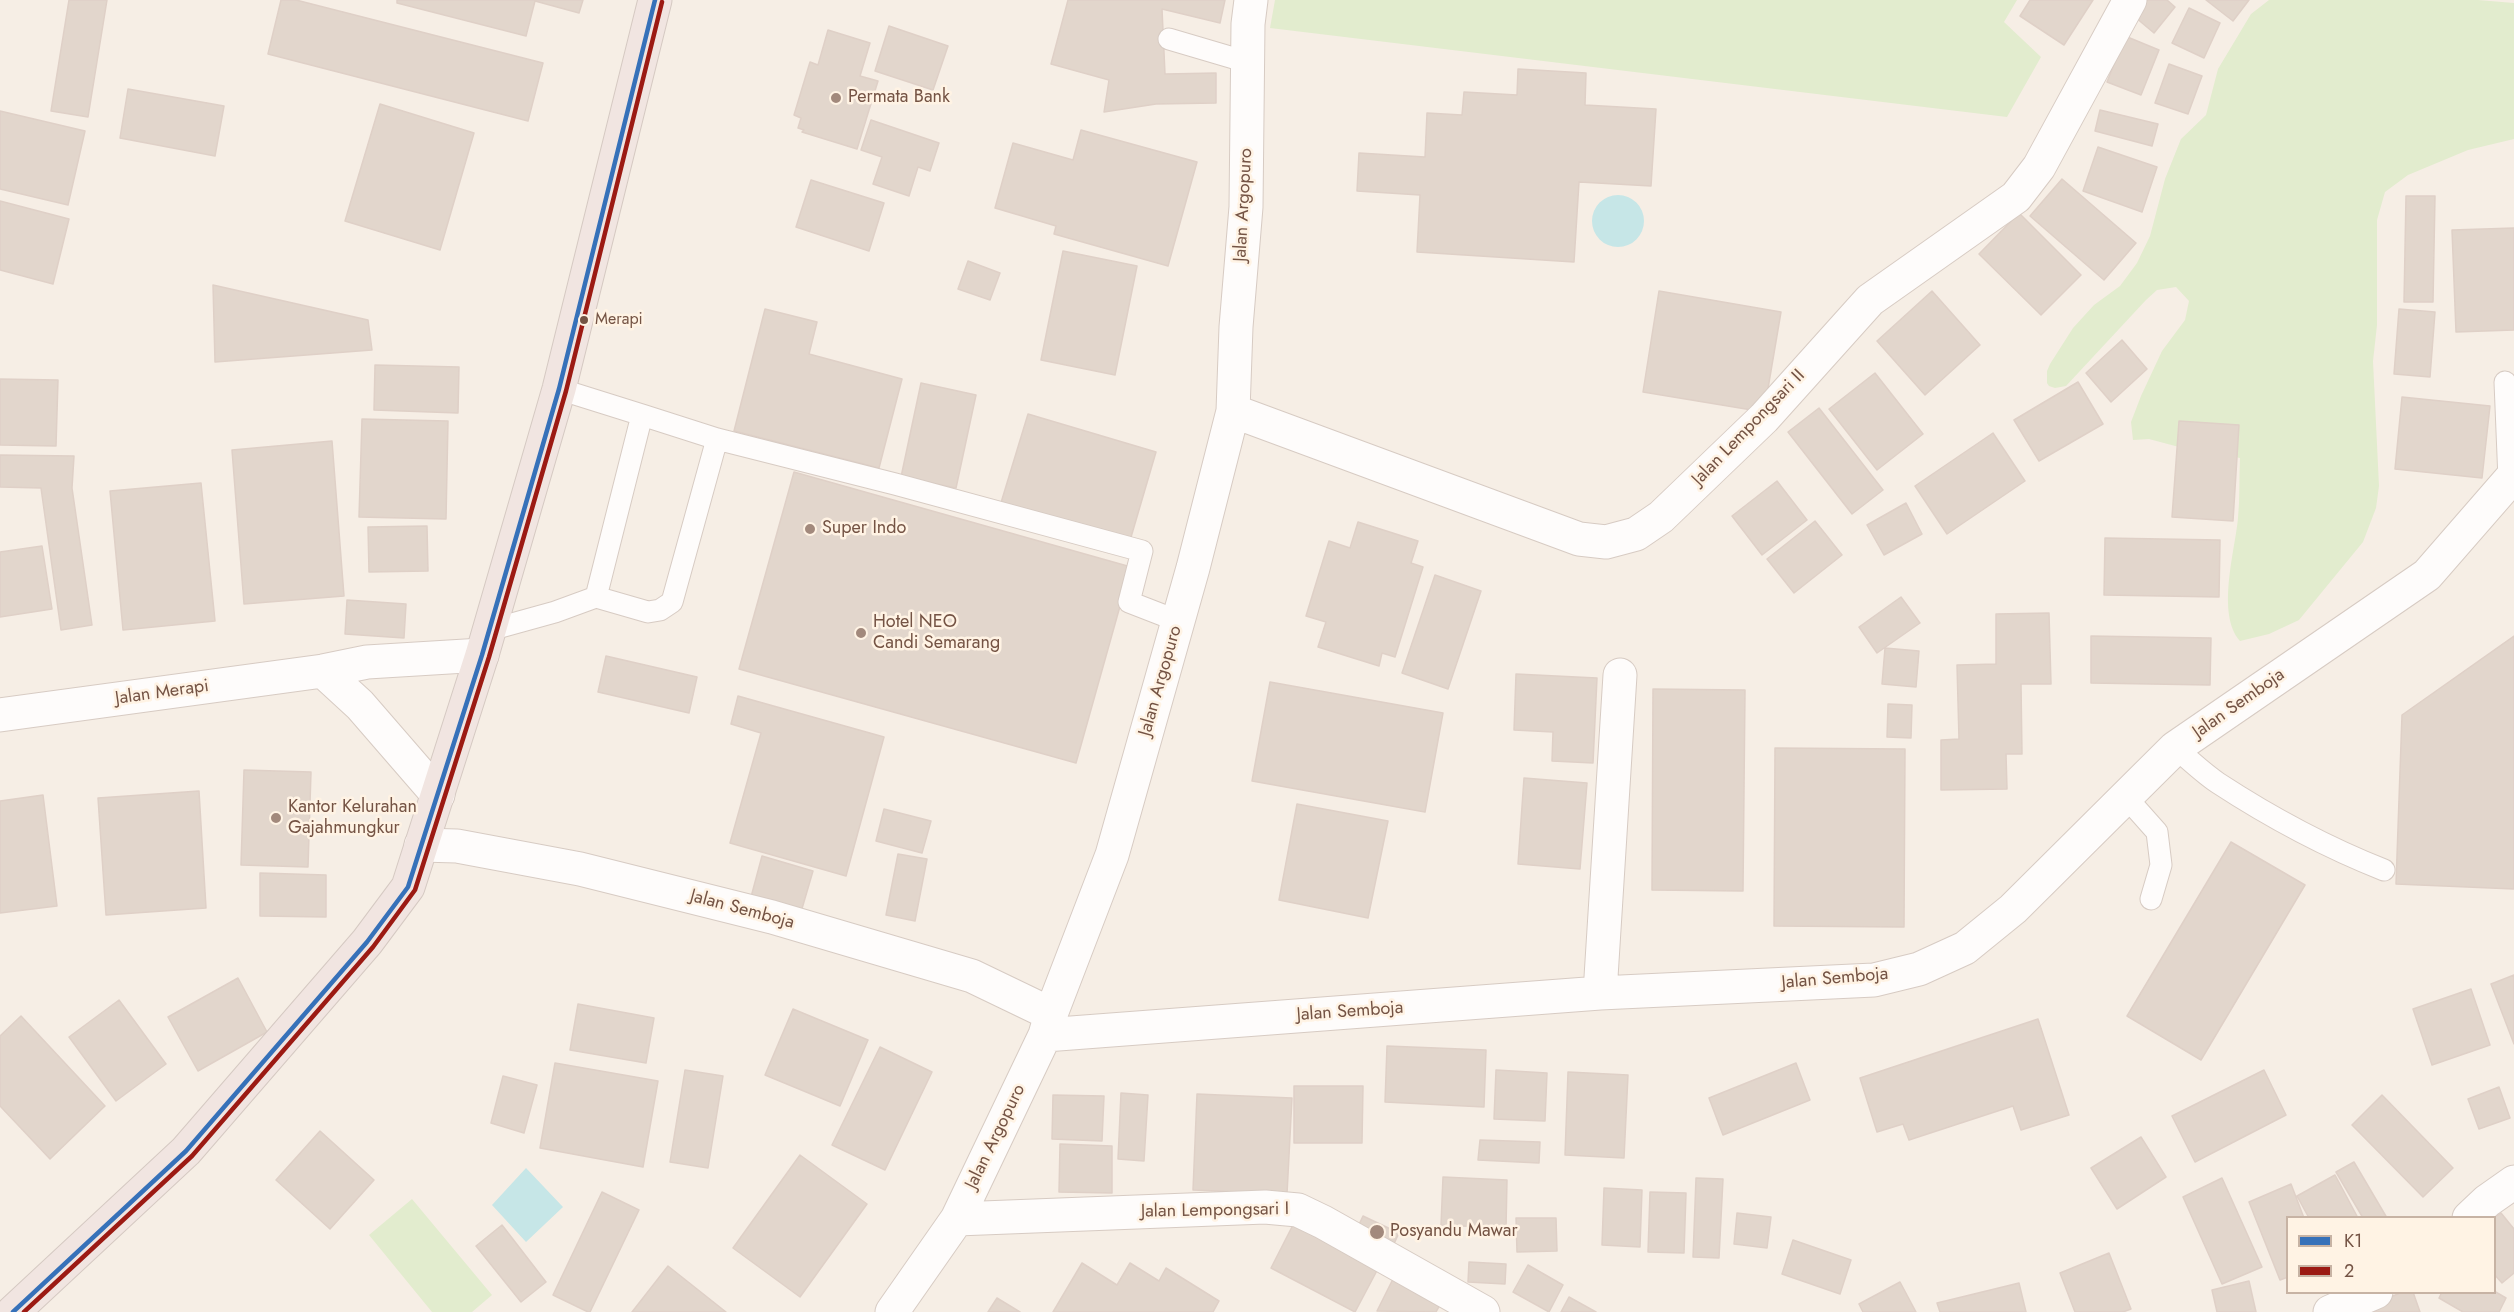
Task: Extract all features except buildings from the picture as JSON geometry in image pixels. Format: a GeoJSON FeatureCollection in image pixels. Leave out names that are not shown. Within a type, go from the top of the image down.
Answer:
{"type":"FeatureCollection","features":[{"type":"Feature","properties":{"kind":"highway"},"geometry":{"type":"LineString","coordinates":[[13,1312],[186,1151],[367,942],[408,887],[486,643],[559,389],[655,0]]}},
{"type":"Feature","properties":{"kind":"street","name":"Jalan Argopuro"},"geometry":{"type":"LineString","coordinates":[[892,1312],[957,1219],[1048,1025],[1112,855],[1178,621],[1233,411],[1236,327],[1246,207],[1247,62],[1251,0]]}},
{"type":"Feature","properties":{"kind":"street","name":"Jalan Lempongsari II"},"geometry":{"type":"LineString","coordinates":[[1233,411],[1579,539],[1606,542],[1636,534],[1661,517],[1764,417],[1870,300],[2016,197],[2039,167],[2130,0]]}},
{"type":"Feature","properties":{"kind":"street","name":"Jalan Semboja"},"geometry":{"type":"LineString","coordinates":[[421,845],[457,846],[580,869],[772,917],[972,976],[1048,1025],[1600,993],[1874,980],[1919,969],[1965,948],[2013,909],[2175,748],[2427,575],[2511,477]]}},
{"type":"Feature","properties":{"kind":"street","name":"Jalan Merapi"},"geometry":{"type":"LineString","coordinates":[[0,715],[323,671],[486,643]]}},
{"type":"Feature","properties":{"kind":"street"},"geometry":{"type":"LineString","coordinates":[[323,671],[360,705],[438,795]]}},
{"type":"Feature","properties":{"kind":"street"},"geometry":{"type":"LineString","coordinates":[[1600,993],[1620,675]]}},
{"type":"Feature","properties":{"kind":"street"},"geometry":{"type":"LineString","coordinates":[[2471,1216],[2487,1200],[2514,1182]]}},
{"type":"Feature","properties":{"kind":"street","name":"Jalan Lempongsari I"},"geometry":{"type":"LineString","coordinates":[[957,1219],[1265,1207],[1298,1210],[1482,1312]]}},
{"type":"Feature","properties":{"kind":"lane"},"geometry":{"type":"LineString","coordinates":[[1169,39],[1247,62]]}},
{"type":"Feature","properties":{"kind":"lane"},"geometry":{"type":"LineString","coordinates":[[2505,382],[2511,477]]}},
{"type":"Feature","properties":{"kind":"lane"},"geometry":{"type":"LineString","coordinates":[[559,389],[717,439],[895,484],[1142,551],[1129,602],[1178,621]]}},
{"type":"Feature","properties":{"kind":"lane"},"geometry":{"type":"LineString","coordinates":[[596,597],[642,415]]}},
{"type":"Feature","properties":{"kind":"lane"},"geometry":{"type":"LineString","coordinates":[[486,643],[555,612],[596,597],[648,612],[660,610],[672,602],[717,439]]}},
{"type":"Feature","properties":{"kind":"lane"},"geometry":{"type":"LineString","coordinates":[[2175,748],[2216,782],[2345,854],[2384,870]]}},
{"type":"Feature","properties":{"kind":"lane"},"geometry":{"type":"LineString","coordinates":[[2125,796],[2157,832],[2161,865],[2151,899]]}},
{"type":"Feature","properties":{"kind":"green space"},"geometry":{"type":"Polygon","coordinates":[[[1275,0],[2017,0],[2004,22],[2041,57],[2007,117],[1270,28],[1275,0]]]}},
{"type":"Feature","properties":{"kind":"green space"},"geometry":{"type":"Polygon","coordinates":[[[2269,0],[2478,0],[2514,3],[2514,139],[2468,150],[2408,175],[2385,192],[2377,220],[2377,325],[2373,361],[2379,486],[2376,508],[2363,542],[2299,620],[2269,634],[2240,641],[2229,615],[2228,599],[2238,518],[2240,458],[2149,439],[2133,440],[2131,422],[2141,396],[2162,351],[2185,320],[2189,301],[2176,287],[2157,290],[2066,386],[2055,388],[2049,386],[2047,371],[2073,328],[2094,305],[2120,286],[2137,263],[2150,236],[2165,179],[2181,139],[2206,115],[2218,69],[2251,14],[2269,0]]]}},
{"type":"Feature","properties":{"kind":"green space"},"geometry":{"type":"Polygon","coordinates":[[[412,1199],[492,1295],[472,1312],[432,1312],[369,1235],[412,1199]]]}},
{"type":"Feature","properties":{"kind":"water"},"geometry":{"type":"Polygon","coordinates":[[[1618,195],[1628,197],[1636,203],[1642,211],[1644,221],[1642,231],[1636,239],[1628,245],[1618,247],[1608,245],[1600,239],[1594,231],[1592,221],[1594,211],[1600,203],[1608,197],[1618,195]]]}},
{"type":"Feature","properties":{"kind":"water"},"geometry":{"type":"Polygon","coordinates":[[[526,1168],[563,1207],[526,1242],[492,1205],[526,1168]]]}},
{"type":"Feature","properties":{"kind":"transit line","name":"K1"},"geometry":{"type":"LineString","coordinates":[[13,1312],[186,1151],[367,942],[408,887],[482,655],[559,389],[655,0]]}},
{"type":"Feature","properties":{"kind":"transit line","name":"2"},"geometry":{"type":"LineString","coordinates":[[24,1312],[192,1156],[373,947],[415,890],[489,657],[566,391],[662,2]]}},
{"type":"Feature","properties":{"kind":"place","name":"Permata Bank"},"geometry":{"type":"Point","coordinates":[836,98]}},
{"type":"Feature","properties":{"kind":"place","name":"Merapi"},"geometry":{"type":"Point","coordinates":[584,320]}},
{"type":"Feature","properties":{"kind":"place","name":"Super Indo"},"geometry":{"type":"Point","coordinates":[810,529]}},
{"type":"Feature","properties":{"kind":"place","name":"Hotel NEO Candi Semarang"},"geometry":{"type":"Point","coordinates":[861,633]}},
{"type":"Feature","properties":{"kind":"place","name":"Kantor Kelurahan Gajahmungkur"},"geometry":{"type":"Point","coordinates":[276,818]}},
{"type":"Feature","properties":{"kind":"place","name":"Posyandu Mawar"},"geometry":{"type":"Point","coordinates":[1377,1232]}}]}
